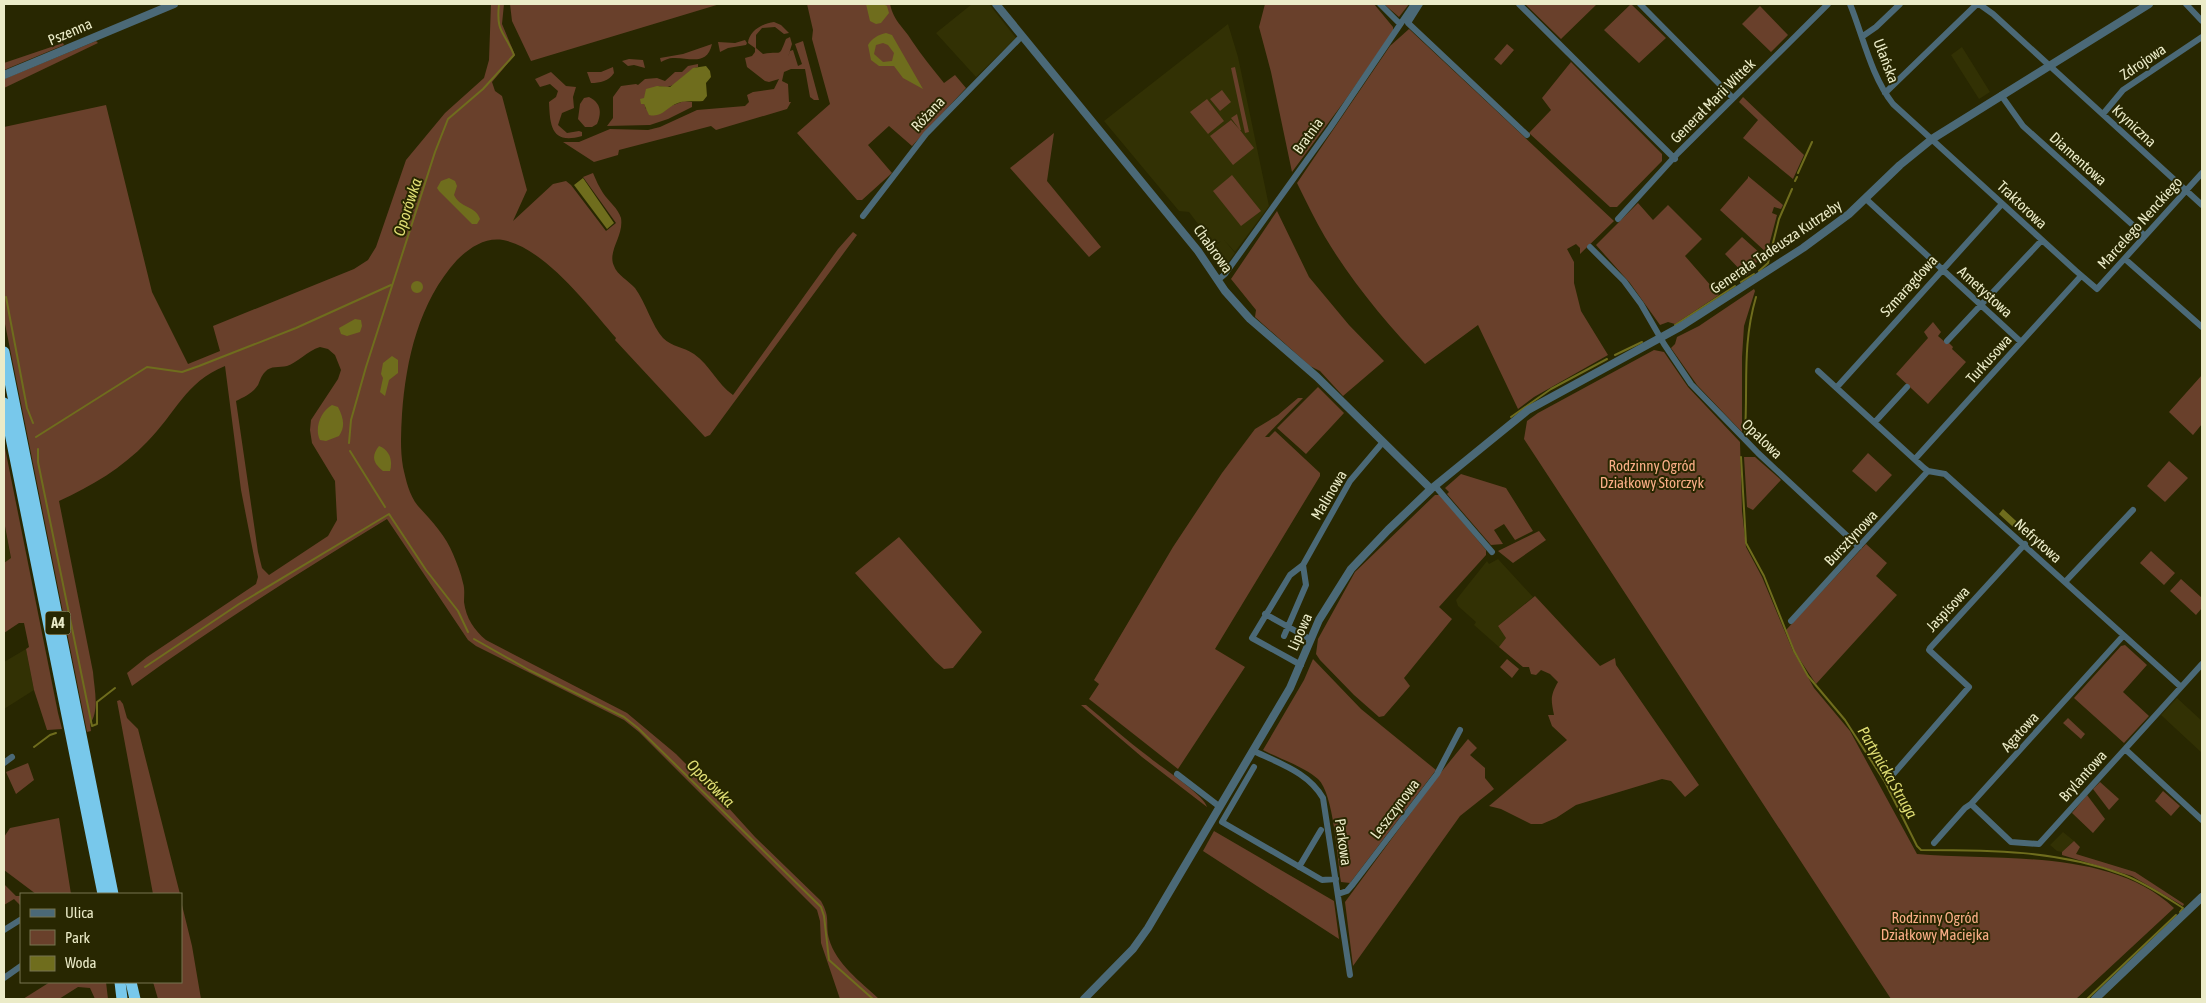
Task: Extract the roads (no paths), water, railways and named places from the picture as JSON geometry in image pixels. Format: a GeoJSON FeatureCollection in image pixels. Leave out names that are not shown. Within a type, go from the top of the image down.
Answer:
{"type":"FeatureCollection","features":[{"type":"Feature","properties":{"kind":"highway","name":"A4"},"geometry":{"type":"LineString","coordinates":[[4,352],[113,893]]}},
{"type":"Feature","properties":{"kind":"highway","name":"A4"},"geometry":{"type":"LineString","coordinates":[[4,403],[103,893]]}},
{"type":"Feature","properties":{"kind":"highway"},"geometry":{"type":"LineString","coordinates":[[120,983],[122,999]]}},
{"type":"Feature","properties":{"kind":"highway"},"geometry":{"type":"LineString","coordinates":[[131,983],[135,999]]}},
{"type":"Feature","properties":{"kind":"street","name":"Pszenna"},"geometry":{"type":"LineString","coordinates":[[4,75],[174,4]]}},
{"type":"Feature","properties":{"kind":"street","name":"Chabrowa"},"geometry":{"type":"LineString","coordinates":[[996,4],[1198,250],[1232,300],[1250,319],[1304,365],[1383,442],[1434,486]]}},
{"type":"Feature","properties":{"kind":"street"},"geometry":{"type":"LineString","coordinates":[[1380,4],[1400,24]]}},
{"type":"Feature","properties":{"kind":"street","name":"Bratnia"},"geometry":{"type":"LineString","coordinates":[[1218,280],[1226,274],[1330,128],[1414,4]]}},
{"type":"Feature","properties":{"kind":"street"},"geometry":{"type":"LineString","coordinates":[[1420,4],[1408,23],[1527,135]]}},
{"type":"Feature","properties":{"kind":"street"},"geometry":{"type":"LineString","coordinates":[[1519,4],[1675,159]]}},
{"type":"Feature","properties":{"kind":"street"},"geometry":{"type":"LineString","coordinates":[[1640,4],[1733,98]]}},
{"type":"Feature","properties":{"kind":"street","name":"Generał Marii Wittek"},"geometry":{"type":"LineString","coordinates":[[1618,219],[1733,98],[1828,4]]}},
{"type":"Feature","properties":{"kind":"street","name":"Ułańska"},"geometry":{"type":"LineString","coordinates":[[1850,4],[1885,93],[1893,104],[1932,139]]}},
{"type":"Feature","properties":{"kind":"street"},"geometry":{"type":"LineString","coordinates":[[1863,36],[1876,27],[1900,4]]}},
{"type":"Feature","properties":{"kind":"street"},"geometry":{"type":"LineString","coordinates":[[1885,93],[1978,4]]}},
{"type":"Feature","properties":{"kind":"street","name":"Kryniczna"},"geometry":{"type":"LineString","coordinates":[[1978,4],[1993,14],[2202,205]]}},
{"type":"Feature","properties":{"kind":"street","name":"Generała Tadeusza Kutrzeby"},"geometry":{"type":"LineString","coordinates":[[1434,486],[1528,410],[1706,311],[1803,248],[1833,227],[1866,199],[1900,165],[1932,139],[2149,4]]}},
{"type":"Feature","properties":{"kind":"street"},"geometry":{"type":"LineString","coordinates":[[2186,4],[2202,21]]}},
{"type":"Feature","properties":{"kind":"street","name":"Różana"},"geometry":{"type":"LineString","coordinates":[[863,216],[926,134],[1022,36]]}},
{"type":"Feature","properties":{"kind":"street","name":"Zdrojowa"},"geometry":{"type":"LineString","coordinates":[[2103,114],[2123,90],[2202,37]]}},
{"type":"Feature","properties":{"kind":"street","name":"Diamentowa"},"geometry":{"type":"LineString","coordinates":[[2002,95],[2023,126],[2145,236]]}},
{"type":"Feature","properties":{"kind":"street","name":"Traktorowa"},"geometry":{"type":"LineString","coordinates":[[1932,139],[2097,289]]}},
{"type":"Feature","properties":{"kind":"street","name":"Marcelego Nenckiego"},"geometry":{"type":"LineString","coordinates":[[2097,289],[2202,173]]}},
{"type":"Feature","properties":{"kind":"street","name":"Ametystowa"},"geometry":{"type":"LineString","coordinates":[[1866,199],[2021,342]]}},
{"type":"Feature","properties":{"kind":"street","name":"Szmaragdowa"},"geometry":{"type":"LineString","coordinates":[[1837,387],[2002,204]]}},
{"type":"Feature","properties":{"kind":"street"},"geometry":{"type":"LineString","coordinates":[[1947,340],[2042,240]]}},
{"type":"Feature","properties":{"kind":"street","name":"Opalowa"},"geometry":{"type":"LineString","coordinates":[[1590,247],[1629,288],[1650,318],[1660,338],[1690,384],[1758,453],[1860,547]]}},
{"type":"Feature","properties":{"kind":"street"},"geometry":{"type":"LineString","coordinates":[[2125,259],[2202,326]]}},
{"type":"Feature","properties":{"kind":"street","name":"Turkusowa"},"geometry":{"type":"LineString","coordinates":[[1915,459],[2081,276]]}},
{"type":"Feature","properties":{"kind":"street","name":"Nefrytowa"},"geometry":{"type":"LineString","coordinates":[[1818,371],[1928,471],[1945,474],[2025,544],[2181,687]]}},
{"type":"Feature","properties":{"kind":"street"},"geometry":{"type":"LineString","coordinates":[[1875,422],[1907,387]]}},
{"type":"Feature","properties":{"kind":"street","name":"Malinowa"},"geometry":{"type":"LineString","coordinates":[[1301,665],[1252,638],[1290,575],[1303,565],[1350,481],[1383,442]]}},
{"type":"Feature","properties":{"kind":"street","name":"Bursztynowa"},"geometry":{"type":"LineString","coordinates":[[1791,621],[1928,471]]}},
{"type":"Feature","properties":{"kind":"street"},"geometry":{"type":"LineString","coordinates":[[1434,486],[1492,552]]}},
{"type":"Feature","properties":{"kind":"street","name":"Lipowa"},"geometry":{"type":"LineString","coordinates":[[1084,999],[1141,939],[1290,688],[1319,620],[1351,569],[1434,486]]}},
{"type":"Feature","properties":{"kind":"street"},"geometry":{"type":"LineString","coordinates":[[2065,582],[2133,510]]}},
{"type":"Feature","properties":{"kind":"street","name":"Jaspisowa"},"geometry":{"type":"LineString","coordinates":[[1889,779],[1969,687],[1930,648],[2025,544]]}},
{"type":"Feature","properties":{"kind":"street"},"geometry":{"type":"LineString","coordinates":[[1284,636],[1306,585],[1303,565]]}},
{"type":"Feature","properties":{"kind":"street"},"geometry":{"type":"LineString","coordinates":[[1265,614],[1310,639]]}},
{"type":"Feature","properties":{"kind":"street","name":"Agatowa"},"geometry":{"type":"LineString","coordinates":[[1934,843],[2124,636]]}},
{"type":"Feature","properties":{"kind":"street","name":"Brylantowa"},"geometry":{"type":"LineString","coordinates":[[1971,804],[2010,842],[2039,844],[2202,664]]}},
{"type":"Feature","properties":{"kind":"street","name":"Leszczynowa"},"geometry":{"type":"LineString","coordinates":[[1338,894],[1347,891],[1353,884],[1436,774],[1460,730]]}},
{"type":"Feature","properties":{"kind":"street"},"geometry":{"type":"LineString","coordinates":[[2125,749],[2202,820]]}},
{"type":"Feature","properties":{"kind":"street","name":"Parkowa"},"geometry":{"type":"LineString","coordinates":[[1254,751],[1303,775],[1320,792],[1325,808],[1350,975]]}},
{"type":"Feature","properties":{"kind":"street"},"geometry":{"type":"LineString","coordinates":[[4,763],[12,757]]}},
{"type":"Feature","properties":{"kind":"street"},"geometry":{"type":"LineString","coordinates":[[1254,768],[1222,822],[1322,880],[1336,879]]}},
{"type":"Feature","properties":{"kind":"street"},"geometry":{"type":"LineString","coordinates":[[1177,774],[1219,810]]}},
{"type":"Feature","properties":{"kind":"street"},"geometry":{"type":"LineString","coordinates":[[1300,867],[1321,830]]}},
{"type":"Feature","properties":{"kind":"street"},"geometry":{"type":"LineString","coordinates":[[2095,999],[2202,897]]}},
{"type":"Feature","properties":{"kind":"street"},"geometry":{"type":"LineString","coordinates":[[4,930],[20,920]]}},
{"type":"Feature","properties":{"kind":"street"},"geometry":{"type":"LineString","coordinates":[[4,978],[20,967]]}},
{"type":"Feature","properties":{"kind":"water"},"geometry":{"type":"Polygon","coordinates":[[[866,4],[883,4],[887,6],[889,13],[881,23],[876,24],[870,21],[866,4]]]}},
{"type":"Feature","properties":{"kind":"water"},"geometry":{"type":"Polygon","coordinates":[[[886,33],[892,35],[923,89],[903,78],[894,66],[879,66],[871,60],[868,45],[873,39],[886,33]],[[883,43],[876,45],[874,54],[883,62],[892,61],[894,53],[888,45],[883,43]]]}},
{"type":"Feature","properties":{"kind":"water"},"geometry":{"type":"Polygon","coordinates":[[[706,66],[710,71],[711,77],[706,83],[707,96],[703,101],[681,102],[654,116],[649,115],[644,104],[641,104],[640,99],[644,98],[646,89],[657,86],[670,87],[693,68],[706,66]]]}},
{"type":"Feature","properties":{"kind":"water"},"geometry":{"type":"Polygon","coordinates":[[[449,178],[455,181],[457,186],[454,195],[457,199],[478,215],[480,219],[477,224],[472,224],[437,188],[441,181],[449,178]]]}},
{"type":"Feature","properties":{"kind":"water"},"geometry":{"type":"Polygon","coordinates":[[[583,178],[614,223],[607,229],[574,185],[583,178]]]}},
{"type":"Feature","properties":{"kind":"water"},"geometry":{"type":"Polygon","coordinates":[[[417,281],[423,287],[417,293],[411,287],[417,281]]]}},
{"type":"Feature","properties":{"kind":"water"},"geometry":{"type":"Polygon","coordinates":[[[355,319],[361,320],[360,332],[347,336],[341,334],[339,328],[355,319]]]}},
{"type":"Feature","properties":{"kind":"water"},"geometry":{"type":"Polygon","coordinates":[[[392,356],[398,360],[398,373],[389,380],[385,396],[380,392],[383,378],[381,374],[383,363],[392,356]]]}},
{"type":"Feature","properties":{"kind":"water"},"geometry":{"type":"Polygon","coordinates":[[[332,405],[338,407],[340,411],[343,422],[342,429],[339,436],[326,441],[320,440],[318,425],[325,411],[332,405]]]}},
{"type":"Feature","properties":{"kind":"water"},"geometry":{"type":"Polygon","coordinates":[[[379,446],[386,450],[390,456],[390,471],[383,471],[375,462],[374,456],[379,446]]]}},
{"type":"Feature","properties":{"kind":"water"},"geometry":{"type":"Polygon","coordinates":[[[2003,509],[2027,531],[2023,536],[1999,514],[2003,509]]]}},
{"type":"Feature","properties":{"kind":"waterway","name":"Oporówka"},"geometry":{"type":"LineString","coordinates":[[349,443],[351,420],[366,367],[435,152],[448,119],[483,89],[514,55],[500,27],[499,4]]}},
{"type":"Feature","properties":{"kind":"waterway","name":"Partynicka Struga"},"geometry":{"type":"LineString","coordinates":[[1798,173],[1812,142]]}},
{"type":"Feature","properties":{"kind":"waterway","name":"Partynicka Struga"},"geometry":{"type":"LineString","coordinates":[[1795,181],[1797,177]]}},
{"type":"Feature","properties":{"kind":"waterway","name":"Partynicka Struga"},"geometry":{"type":"LineString","coordinates":[[1759,271],[1768,263],[1779,219],[1792,189]]}},
{"type":"Feature","properties":{"kind":"waterway"},"geometry":{"type":"LineString","coordinates":[[1741,282],[1754,274]]}},
{"type":"Feature","properties":{"kind":"waterway"},"geometry":{"type":"LineString","coordinates":[[36,437],[147,367],[182,372],[296,328],[391,285]]}},
{"type":"Feature","properties":{"kind":"waterway"},"geometry":{"type":"LineString","coordinates":[[1675,325],[1735,286]]}},
{"type":"Feature","properties":{"kind":"waterway"},"geometry":{"type":"LineString","coordinates":[[6,297],[27,408],[33,423]]}},
{"type":"Feature","properties":{"kind":"waterway","name":"Partynicka Struga"},"geometry":{"type":"LineString","coordinates":[[1745,432],[1747,348],[1756,297]]}},
{"type":"Feature","properties":{"kind":"waterway"},"geometry":{"type":"LineString","coordinates":[[1615,355],[1642,342]]}},
{"type":"Feature","properties":{"kind":"waterway"},"geometry":{"type":"LineString","coordinates":[[1511,417],[1551,389],[1607,359]]}},
{"type":"Feature","properties":{"kind":"waterway"},"geometry":{"type":"LineString","coordinates":[[38,449],[38,462],[92,726],[97,724],[97,702],[115,688]]}},
{"type":"Feature","properties":{"kind":"waterway","name":"Oporówka"},"geometry":{"type":"LineString","coordinates":[[350,451],[385,507]]}},
{"type":"Feature","properties":{"kind":"waterway","name":"Partynicka Struga"},"geometry":{"type":"LineString","coordinates":[[1741,457],[1746,543],[1764,576],[1794,651],[1808,676],[1845,720],[1885,782],[1917,846],[1921,850],[2023,853],[2049,856],[2099,867],[2132,878],[2147,886],[2183,908],[2180,912]]}},
{"type":"Feature","properties":{"kind":"waterway"},"geometry":{"type":"LineString","coordinates":[[145,667],[239,604],[389,514],[426,570],[458,611],[468,632]]}},
{"type":"Feature","properties":{"kind":"waterway","name":"Oporówka"},"geometry":{"type":"LineString","coordinates":[[474,639],[529,670],[624,717],[638,728],[821,907],[824,916],[829,960],[873,999]]}},
{"type":"Feature","properties":{"kind":"waterway"},"geometry":{"type":"LineString","coordinates":[[34,747],[50,735],[56,733]]}},
{"type":"Feature","properties":{"kind":"waterway"},"geometry":{"type":"LineString","coordinates":[[2087,999],[2176,915]]}},
{"type":"Feature","properties":{"kind":"park label","name":"Rodzinny Ogród Działkowy Storczyk"},"geometry":{"type":"Point","coordinates":[1652,474]}},
{"type":"Feature","properties":{"kind":"park label","name":"Rodzinny Ogród Działkowy Maciejka"},"geometry":{"type":"Point","coordinates":[1935,926]}}]}
